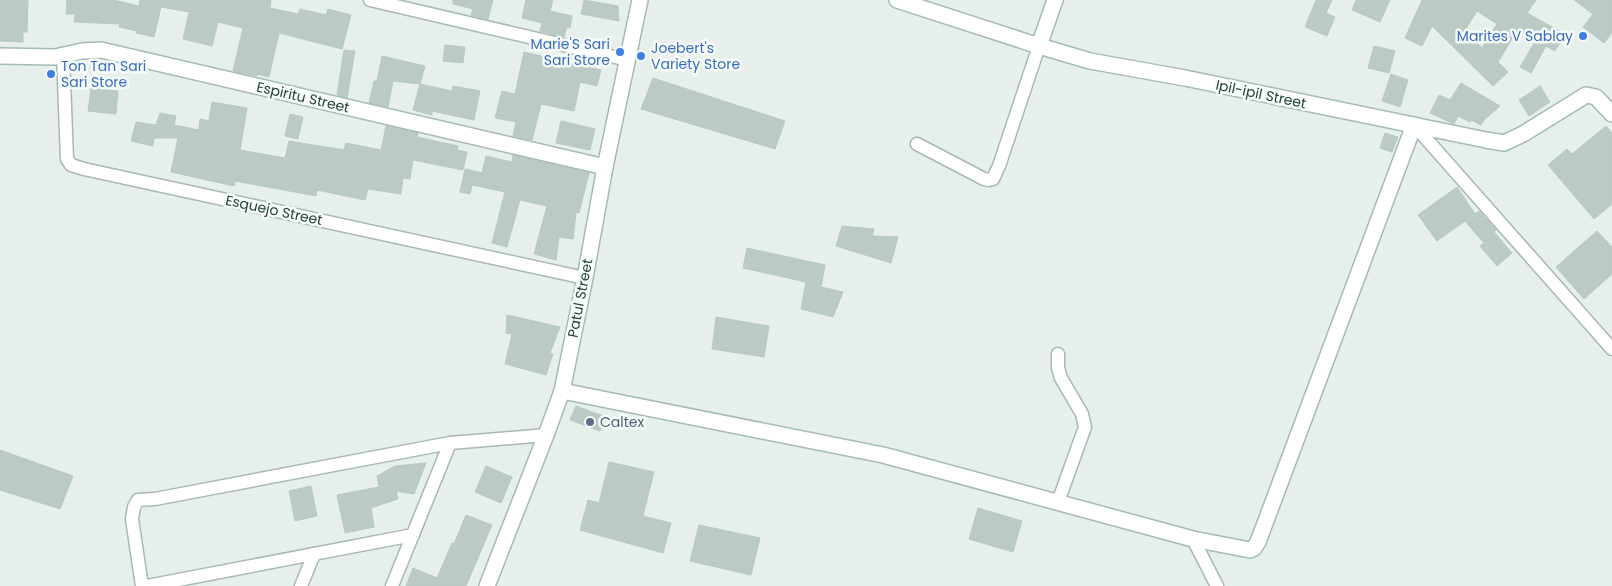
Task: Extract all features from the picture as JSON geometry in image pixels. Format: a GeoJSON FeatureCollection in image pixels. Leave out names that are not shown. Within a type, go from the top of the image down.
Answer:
{"type":"FeatureCollection","features":[{"type":"Feature","properties":{"kind":"street"},"geometry":{"type":"LineString","coordinates":[[370,0],[628,60]]}},
{"type":"Feature","properties":{"kind":"street","name":"Patul Street"},"geometry":{"type":"LineString","coordinates":[[487,586],[562,391],[605,167],[640,0]]}},
{"type":"Feature","properties":{"kind":"street","name":"Ipil-ipil Street"},"geometry":{"type":"LineString","coordinates":[[897,0],[1090,61],[1185,78],[1504,143],[1523,134],[1586,95],[1596,97],[1612,114]]}},
{"type":"Feature","properties":{"kind":"street"},"geometry":{"type":"LineString","coordinates":[[917,144],[984,179],[993,179],[1055,0]]}},
{"type":"Feature","properties":{"kind":"street","name":"Espiritu Street"},"geometry":{"type":"LineString","coordinates":[[0,56],[54,57],[82,51],[101,50],[605,167]]}},
{"type":"Feature","properties":{"kind":"street","name":"Esquejo Street"},"geometry":{"type":"LineString","coordinates":[[62,55],[67,159],[71,165],[585,278]]}},
{"type":"Feature","properties":{"kind":"street"},"geometry":{"type":"LineString","coordinates":[[562,391],[883,455],[1193,539],[1250,550],[1258,542],[1414,125],[1612,349]]}},
{"type":"Feature","properties":{"kind":"street"},"geometry":{"type":"LineString","coordinates":[[1058,354],[1058,368],[1061,378],[1082,414],[1086,427],[1058,502]]}},
{"type":"Feature","properties":{"kind":"street"},"geometry":{"type":"LineString","coordinates":[[142,586],[132,519],[134,507],[138,500],[155,499],[450,443],[546,435]]}},
{"type":"Feature","properties":{"kind":"street"},"geometry":{"type":"LineString","coordinates":[[392,586],[450,443]]}},
{"type":"Feature","properties":{"kind":"street"},"geometry":{"type":"LineString","coordinates":[[147,586],[413,534]]}},
{"type":"Feature","properties":{"kind":"street"},"geometry":{"type":"LineString","coordinates":[[1193,539],[1217,586]]}},
{"type":"Feature","properties":{"kind":"street"},"geometry":{"type":"LineString","coordinates":[[301,586],[314,554]]}},
{"type":"Feature","properties":{"kind":"building"},"geometry":{"type":"Polygon","coordinates":[[[0,0],[28,0],[27,32],[23,32],[23,42],[0,41],[0,0]]]}},
{"type":"Feature","properties":{"kind":"building"},"geometry":{"type":"Polygon","coordinates":[[[67,0],[113,0],[139,6],[140,0],[271,0],[270,8],[298,14],[300,9],[326,15],[328,9],[351,15],[342,49],[279,33],[269,77],[233,71],[243,28],[218,22],[212,46],[183,39],[189,12],[161,7],[154,37],[119,27],[120,24],[74,22],[75,14],[66,14],[67,0]]]}},
{"type":"Feature","properties":{"kind":"building"},"geometry":{"type":"Polygon","coordinates":[[[453,0],[493,0],[488,19],[471,15],[473,9],[453,4],[453,0]]]}},
{"type":"Feature","properties":{"kind":"building"},"geometry":{"type":"Polygon","coordinates":[[[526,0],[553,0],[550,11],[572,16],[570,28],[567,27],[564,37],[540,31],[542,23],[522,18],[526,0]]]}},
{"type":"Feature","properties":{"kind":"building"},"geometry":{"type":"Polygon","coordinates":[[[584,0],[618,6],[619,21],[581,14],[584,0]]]}},
{"type":"Feature","properties":{"kind":"building"},"geometry":{"type":"Polygon","coordinates":[[[1316,0],[1332,0],[1326,13],[1335,17],[1327,36],[1305,27],[1316,0]]]}},
{"type":"Feature","properties":{"kind":"building"},"geometry":{"type":"Polygon","coordinates":[[[1356,0],[1390,0],[1380,22],[1352,10],[1356,0]]]}},
{"type":"Feature","properties":{"kind":"building"},"geometry":{"type":"Polygon","coordinates":[[[1422,0],[1536,0],[1527,13],[1565,34],[1555,51],[1546,46],[1531,73],[1520,67],[1536,40],[1518,29],[1498,62],[1508,72],[1493,86],[1432,26],[1422,46],[1405,38],[1422,0]],[[1477,11],[1465,30],[1482,48],[1497,24],[1477,11]]]}},
{"type":"Feature","properties":{"kind":"building"},"geometry":{"type":"Polygon","coordinates":[[[1574,0],[1612,0],[1612,33],[1604,43],[1583,27],[1593,14],[1574,0]]]}},
{"type":"Feature","properties":{"kind":"building"},"geometry":{"type":"Polygon","coordinates":[[[445,45],[465,47],[463,63],[443,61],[445,45]]]}},
{"type":"Feature","properties":{"kind":"building"},"geometry":{"type":"Polygon","coordinates":[[[1374,46],[1395,51],[1389,73],[1368,68],[1374,46]]]}},
{"type":"Feature","properties":{"kind":"building"},"geometry":{"type":"Polygon","coordinates":[[[344,50],[355,51],[347,98],[337,95],[344,50]]]}},
{"type":"Feature","properties":{"kind":"building"},"geometry":{"type":"Polygon","coordinates":[[[524,52],[601,70],[597,86],[580,82],[574,111],[541,104],[532,140],[513,136],[516,122],[495,118],[502,91],[515,94],[524,52]]]}},
{"type":"Feature","properties":{"kind":"building"},"geometry":{"type":"Polygon","coordinates":[[[382,56],[425,66],[420,84],[393,81],[388,107],[369,103],[374,81],[377,81],[382,56]]]}},
{"type":"Feature","properties":{"kind":"building"},"geometry":{"type":"Polygon","coordinates":[[[1391,74],[1408,80],[1400,107],[1382,101],[1391,74]]]}},
{"type":"Feature","properties":{"kind":"building"},"geometry":{"type":"Polygon","coordinates":[[[653,78],[785,121],[775,149],[641,109],[653,78]]]}},
{"type":"Feature","properties":{"kind":"building"},"geometry":{"type":"Polygon","coordinates":[[[1461,83],[1500,106],[1481,125],[1458,116],[1454,124],[1430,113],[1439,95],[1450,100],[1461,83]]]}},
{"type":"Feature","properties":{"kind":"building"},"geometry":{"type":"Polygon","coordinates":[[[420,84],[452,91],[453,86],[480,91],[474,120],[432,111],[432,115],[413,110],[420,84]]]}},
{"type":"Feature","properties":{"kind":"building"},"geometry":{"type":"Polygon","coordinates":[[[1540,86],[1550,102],[1529,116],[1519,100],[1540,86]]]}},
{"type":"Feature","properties":{"kind":"building"},"geometry":{"type":"Polygon","coordinates":[[[91,88],[118,91],[116,114],[88,111],[91,88]]]}},
{"type":"Feature","properties":{"kind":"building"},"geometry":{"type":"Polygon","coordinates":[[[212,102],[247,108],[240,150],[285,158],[289,141],[344,150],[346,143],[381,150],[386,126],[418,133],[417,137],[458,146],[457,150],[467,152],[463,170],[413,160],[410,179],[403,178],[401,194],[368,189],[365,200],[317,190],[316,196],[235,181],[234,186],[171,172],[178,138],[154,138],[153,146],[131,141],[136,122],[156,125],[160,113],[176,116],[174,125],[199,130],[200,119],[209,121],[212,102]]]}},
{"type":"Feature","properties":{"kind":"building"},"geometry":{"type":"Polygon","coordinates":[[[290,114],[303,117],[298,139],[285,136],[290,114]]]}},
{"type":"Feature","properties":{"kind":"building"},"geometry":{"type":"Polygon","coordinates":[[[561,121],[595,129],[590,150],[556,143],[561,121]]]}},
{"type":"Feature","properties":{"kind":"building"},"geometry":{"type":"Polygon","coordinates":[[[1606,126],[1612,133],[1612,204],[1594,219],[1548,165],[1567,149],[1572,154],[1606,126]]]}},
{"type":"Feature","properties":{"kind":"building"},"geometry":{"type":"Polygon","coordinates":[[[1385,133],[1398,137],[1392,152],[1380,148],[1385,133]]]}},
{"type":"Feature","properties":{"kind":"building"},"geometry":{"type":"Polygon","coordinates":[[[513,155],[589,173],[579,213],[576,212],[573,239],[559,237],[556,260],[534,254],[547,206],[520,200],[507,247],[492,243],[505,192],[472,185],[470,194],[460,192],[465,169],[482,173],[486,156],[512,162],[513,155]]]}},
{"type":"Feature","properties":{"kind":"building"},"geometry":{"type":"Polygon","coordinates":[[[1457,187],[1475,214],[1479,211],[1496,230],[1494,232],[1512,253],[1497,266],[1480,246],[1484,243],[1465,221],[1437,241],[1418,215],[1457,187]]]}},
{"type":"Feature","properties":{"kind":"building"},"geometry":{"type":"Polygon","coordinates":[[[842,226],[874,229],[872,236],[898,237],[891,263],[836,246],[842,226]]]}},
{"type":"Feature","properties":{"kind":"building"},"geometry":{"type":"Polygon","coordinates":[[[1597,231],[1612,247],[1612,274],[1584,299],[1556,267],[1597,231]]]}},
{"type":"Feature","properties":{"kind":"building"},"geometry":{"type":"Polygon","coordinates":[[[747,248],[825,265],[821,287],[843,292],[833,317],[801,309],[806,282],[743,268],[747,248]]]}},
{"type":"Feature","properties":{"kind":"building"},"geometry":{"type":"Polygon","coordinates":[[[507,315],[560,327],[550,353],[553,354],[546,375],[505,364],[512,334],[506,333],[507,315]]]}},
{"type":"Feature","properties":{"kind":"building"},"geometry":{"type":"Polygon","coordinates":[[[716,317],[769,326],[764,357],[712,349],[716,317]]]}},
{"type":"Feature","properties":{"kind":"building"},"geometry":{"type":"Polygon","coordinates":[[[576,406],[606,417],[600,431],[570,420],[576,406]]]}},
{"type":"Feature","properties":{"kind":"building"},"geometry":{"type":"Polygon","coordinates":[[[0,450],[73,476],[60,509],[0,490],[0,450]]]}},
{"type":"Feature","properties":{"kind":"building"},"geometry":{"type":"Polygon","coordinates":[[[609,462],[654,472],[643,516],[671,523],[663,553],[580,530],[588,500],[599,503],[609,462]]]}},
{"type":"Feature","properties":{"kind":"building"},"geometry":{"type":"Polygon","coordinates":[[[426,463],[414,494],[396,491],[398,499],[371,508],[374,527],[345,533],[337,495],[379,487],[377,476],[395,466],[426,463]]]}},
{"type":"Feature","properties":{"kind":"building"},"geometry":{"type":"Polygon","coordinates":[[[486,466],[512,477],[501,503],[475,492],[486,466]]]}},
{"type":"Feature","properties":{"kind":"building"},"geometry":{"type":"Polygon","coordinates":[[[311,486],[317,516],[295,521],[289,491],[311,486]]]}},
{"type":"Feature","properties":{"kind":"building"},"geometry":{"type":"Polygon","coordinates":[[[978,508],[1022,521],[1013,552],[969,539],[978,508]]]}},
{"type":"Feature","properties":{"kind":"building"},"geometry":{"type":"Polygon","coordinates":[[[466,515],[492,525],[466,586],[406,586],[413,568],[437,578],[466,515]]]}},
{"type":"Feature","properties":{"kind":"building"},"geometry":{"type":"Polygon","coordinates":[[[699,525],[760,538],[751,575],[690,561],[699,525]]]}},
{"type":"Feature","properties":{"kind":"place","name":"Marites V Sablay"},"geometry":{"type":"Point","coordinates":[1583,36]}},
{"type":"Feature","properties":{"kind":"place","name":"Marie'S Sari Sari Store"},"geometry":{"type":"Point","coordinates":[620,52]}},
{"type":"Feature","properties":{"kind":"place","name":"Joebert's Variety Store"},"geometry":{"type":"Point","coordinates":[641,56]}},
{"type":"Feature","properties":{"kind":"place","name":"Ton Tan Sari Sari Store"},"geometry":{"type":"Point","coordinates":[51,74]}},
{"type":"Feature","properties":{"kind":"place","name":"Caltex"},"geometry":{"type":"Point","coordinates":[590,422]}}]}
